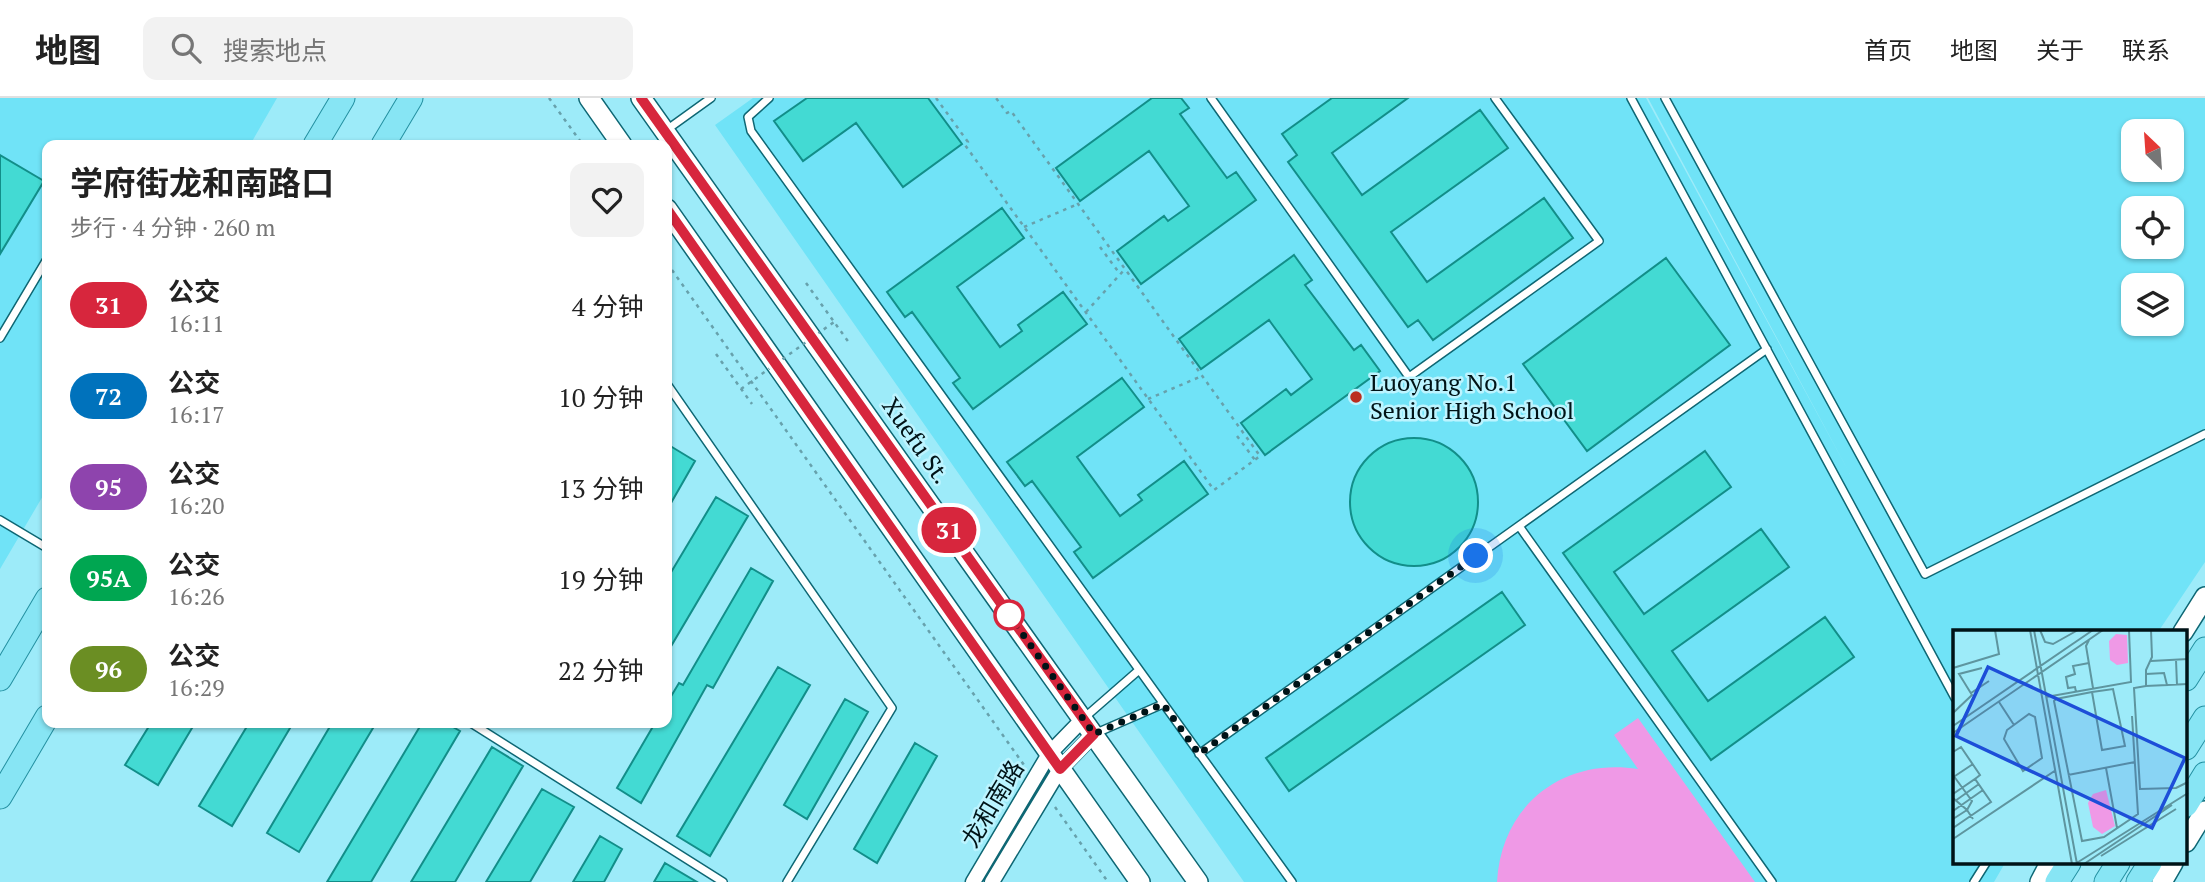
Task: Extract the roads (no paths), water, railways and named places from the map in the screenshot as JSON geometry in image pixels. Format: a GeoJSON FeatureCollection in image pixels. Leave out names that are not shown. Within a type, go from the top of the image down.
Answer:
{"type":"FeatureCollection","features":[{"type":"Feature","properties":{"kind":"main road"},"geometry":{"type":"LineString","coordinates":[[318,140],[343,98]]}},
{"type":"Feature","properties":{"kind":"main road"},"geometry":{"type":"LineString","coordinates":[[386,140],[411,98]]}},
{"type":"Feature","properties":{"kind":"main road"},"geometry":{"type":"LineString","coordinates":[[589,98],[618,140]]}},
{"type":"Feature","properties":{"kind":"main road","name":"Xuefu St."},"geometry":{"type":"LineString","coordinates":[[641,98],[671,140]]}},
{"type":"Feature","properties":{"kind":"main road","name":"Xuefu St."},"geometry":{"type":"LineString","coordinates":[[672,141],[1198,882]]}},
{"type":"Feature","properties":{"kind":"main road"},"geometry":{"type":"LineString","coordinates":[[672,216],[1140,882]]}},
{"type":"Feature","properties":{"kind":"main road"},"geometry":{"type":"LineString","coordinates":[[2184,630],[2205,597]]}},
{"type":"Feature","properties":{"kind":"main road"},"geometry":{"type":"LineString","coordinates":[[0,679],[42,608]]}},
{"type":"Feature","properties":{"kind":"main road"},"geometry":{"type":"LineString","coordinates":[[2188,676],[2205,649]]}},
{"type":"Feature","properties":{"kind":"main road"},"geometry":{"type":"LineString","coordinates":[[2188,745],[2205,718]]}},
{"type":"Feature","properties":{"kind":"main road"},"geometry":{"type":"LineString","coordinates":[[0,797],[42,726]]}},
{"type":"Feature","properties":{"kind":"main road"},"geometry":{"type":"LineString","coordinates":[[2188,803],[2205,774]]}},
{"type":"Feature","properties":{"kind":"main road"},"geometry":{"type":"LineString","coordinates":[[2188,839],[2205,811]]}},
{"type":"Feature","properties":{"kind":"main road"},"geometry":{"type":"LineString","coordinates":[[2040,882],[2049,864]]}},
{"type":"Feature","properties":{"kind":"main road"},"geometry":{"type":"LineString","coordinates":[[2057,882],[2068,864]]}},
{"type":"Feature","properties":{"kind":"main road"},"geometry":{"type":"LineString","coordinates":[[2106,882],[2117,864]]}},
{"type":"Feature","properties":{"kind":"main road"},"geometry":{"type":"LineString","coordinates":[[2138,882],[2149,864]]}},
{"type":"Feature","properties":{"kind":"main road"},"geometry":{"type":"LineString","coordinates":[[2162,882],[2173,864]]}},
{"type":"Feature","properties":{"kind":"street","name":"龙和南路"},"geometry":{"type":"LineString","coordinates":[[973,882],[1035,779],[1088,727]]}},
{"type":"Feature","properties":{"kind":"street","name":"龙和南路"},"geometry":{"type":"LineString","coordinates":[[992,882],[1045,794],[1054,762]]}},
{"type":"Feature","properties":{"kind":"lane"},"geometry":{"type":"LineString","coordinates":[[665,131],[712,98]]}},
{"type":"Feature","properties":{"kind":"lane"},"geometry":{"type":"LineString","coordinates":[[769,98],[748,117],[751,131],[1292,882]]}},
{"type":"Feature","properties":{"kind":"lane"},"geometry":{"type":"LineString","coordinates":[[1210,98],[1409,377],[1599,241],[1495,98]]}},
{"type":"Feature","properties":{"kind":"lane"},"geometry":{"type":"LineString","coordinates":[[1631,98],[1953,694]]}},
{"type":"Feature","properties":{"kind":"lane"},"geometry":{"type":"LineString","coordinates":[[1665,98],[1925,575],[2205,434]]}},
{"type":"Feature","properties":{"kind":"lane"},"geometry":{"type":"LineString","coordinates":[[0,338],[42,267]]}},
{"type":"Feature","properties":{"kind":"lane"},"geometry":{"type":"LineString","coordinates":[[1199,754],[1767,349]]}},
{"type":"Feature","properties":{"kind":"lane"},"geometry":{"type":"LineString","coordinates":[[672,391],[892,708],[787,882]]}},
{"type":"Feature","properties":{"kind":"lane"},"geometry":{"type":"LineString","coordinates":[[0,520],[42,545]]}},
{"type":"Feature","properties":{"kind":"lane"},"geometry":{"type":"LineString","coordinates":[[1519,526],[1772,882]]}},
{"type":"Feature","properties":{"kind":"lane"},"geometry":{"type":"LineString","coordinates":[[1088,727],[1139,670]]}},
{"type":"Feature","properties":{"kind":"lane"},"geometry":{"type":"LineString","coordinates":[[1088,727],[1163,704]]}},
{"type":"Feature","properties":{"kind":"lane"},"geometry":{"type":"LineString","coordinates":[[479,728],[723,882]]}},
{"type":"Feature","properties":{"kind":"lane"},"geometry":{"type":"LineString","coordinates":[[1974,882],[1985,864]]}},
{"type":"Feature","properties":{"kind":"place","name":"Luoyang No.1 Senior High School"},"geometry":{"type":"Point","coordinates":[1356,397]}}]}
